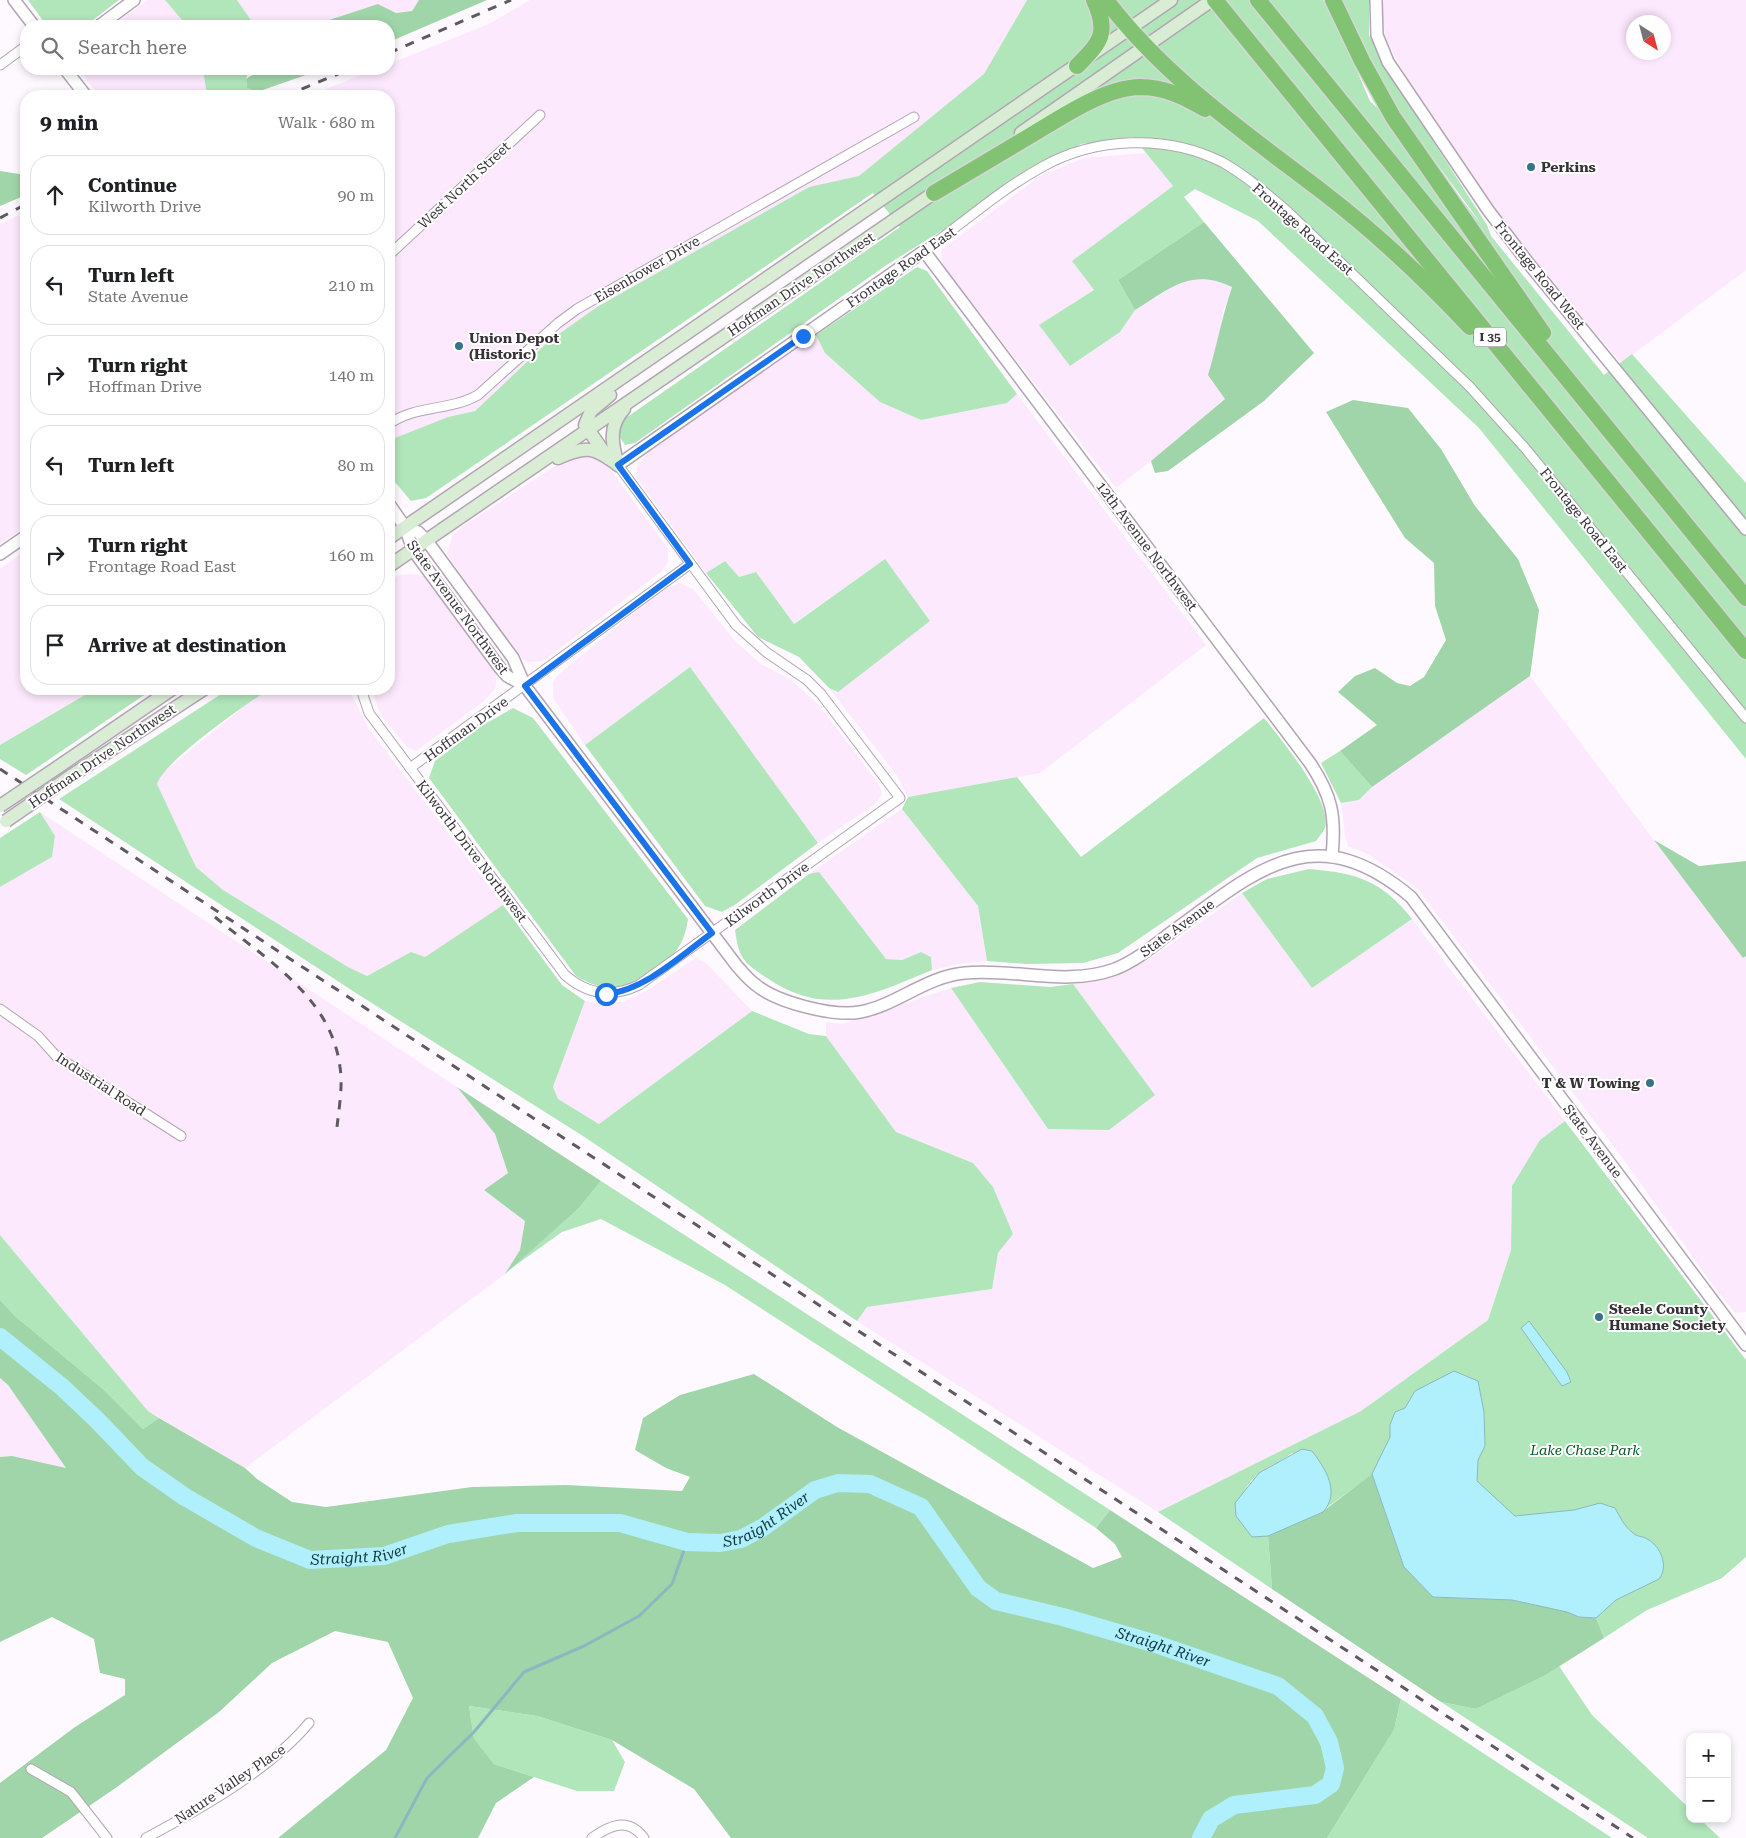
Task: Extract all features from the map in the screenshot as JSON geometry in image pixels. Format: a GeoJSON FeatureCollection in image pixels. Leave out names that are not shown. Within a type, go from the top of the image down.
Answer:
{"type":"FeatureCollection","features":[{"type":"Feature","properties":{"kind":"highway"},"geometry":{"type":"LineString","coordinates":[[1077,66],[1095,48],[1101,38],[1101,16],[1094,0]]}},
{"type":"Feature","properties":{"kind":"highway"},"geometry":{"type":"LineString","coordinates":[[1106,0],[1128,30],[1241,131],[1325,194],[1395,254],[1459,315],[1560,423]]}},
{"type":"Feature","properties":{"kind":"highway","name":"I 35"},"geometry":{"type":"LineString","coordinates":[[1214,0],[1746,650]]}},
{"type":"Feature","properties":{"kind":"highway"},"geometry":{"type":"LineString","coordinates":[[1334,0],[1366,68],[1393,117],[1597,414]]}},
{"type":"Feature","properties":{"kind":"highway","name":"I 35"},"geometry":{"type":"LineString","coordinates":[[1263,5],[1746,598]]}},
{"type":"Feature","properties":{"kind":"highway"},"geometry":{"type":"LineString","coordinates":[[934,194],[1065,115],[1121,90],[1140,87],[1158,88],[1175,94],[1241,131]]}},
{"type":"Feature","properties":{"kind":"main road","name":"Hoffman Drive Northwest"},"geometry":{"type":"LineString","coordinates":[[395,534],[1171,0]]}},
{"type":"Feature","properties":{"kind":"main road","name":"Hoffman Drive Northwest"},"geometry":{"type":"LineString","coordinates":[[395,562],[934,194],[1214,0]]}},
{"type":"Feature","properties":{"kind":"main road"},"geometry":{"type":"LineString","coordinates":[[613,462],[588,431],[586,420],[591,411],[696,328]]}},
{"type":"Feature","properties":{"kind":"main road"},"geometry":{"type":"LineString","coordinates":[[613,462],[613,431],[620,414],[633,400]]}},
{"type":"Feature","properties":{"kind":"main road"},"geometry":{"type":"LineString","coordinates":[[530,470],[579,450],[592,449],[600,452],[613,462]]}},
{"type":"Feature","properties":{"kind":"main road","name":"Hoffman Drive Northwest"},"geometry":{"type":"LineString","coordinates":[[0,806],[163,695]]}},
{"type":"Feature","properties":{"kind":"main road","name":"Hoffman Drive Northwest"},"geometry":{"type":"LineString","coordinates":[[3,823],[195,695]]}},
{"type":"Feature","properties":{"kind":"street"},"geometry":{"type":"LineString","coordinates":[[14,0],[29,20]]}},
{"type":"Feature","properties":{"kind":"street"},"geometry":{"type":"LineString","coordinates":[[107,20],[134,0]]}},
{"type":"Feature","properties":{"kind":"street","name":"Frontage Road West"},"geometry":{"type":"LineString","coordinates":[[1376,0],[1376,20],[1382,50],[1401,83],[1499,224],[1746,529]]}},
{"type":"Feature","properties":{"kind":"street"},"geometry":{"type":"LineString","coordinates":[[0,65],[20,50]]}},
{"type":"Feature","properties":{"kind":"street"},"geometry":{"type":"LineString","coordinates":[[70,75],[82,90]]}},
{"type":"Feature","properties":{"kind":"street","name":"West North Street"},"geometry":{"type":"LineString","coordinates":[[395,249],[540,115]]}},
{"type":"Feature","properties":{"kind":"street","name":"Eisenhower Drive"},"geometry":{"type":"LineString","coordinates":[[395,421],[413,412],[466,402],[478,395],[558,323],[577,309],[914,117]]}},
{"type":"Feature","properties":{"kind":"street","name":"Frontage Road East"},"geometry":{"type":"LineString","coordinates":[[613,462],[924,251],[1030,174],[1060,157],[1079,150],[1119,144],[1149,143],[1197,152],[1221,162],[1263,190],[1470,387],[1543,469],[1746,718]]}},
{"type":"Feature","properties":{"kind":"street","name":"12th Avenue Northwest"},"geometry":{"type":"LineString","coordinates":[[924,251],[1325,784],[1333,806],[1335,831],[1332,856]]}},
{"type":"Feature","properties":{"kind":"street"},"geometry":{"type":"LineString","coordinates":[[613,462],[690,564]]}},
{"type":"Feature","properties":{"kind":"street","name":"State Avenue Northwest"},"geometry":{"type":"LineString","coordinates":[[395,513],[405,527],[413,550],[500,668],[507,676],[525,686]]}},
{"type":"Feature","properties":{"kind":"street","name":"State Avenue Northwest"},"geometry":{"type":"LineString","coordinates":[[405,527],[418,532],[427,541],[513,658],[525,686]]}},
{"type":"Feature","properties":{"kind":"street"},"geometry":{"type":"LineString","coordinates":[[0,554],[20,540]]}},
{"type":"Feature","properties":{"kind":"street","name":"Hoffman Drive"},"geometry":{"type":"LineString","coordinates":[[410,768],[690,564]]}},
{"type":"Feature","properties":{"kind":"street","name":"Kilworth Drive"},"geometry":{"type":"LineString","coordinates":[[604,993],[618,993],[639,985],[900,798],[821,694],[792,668],[750,640],[736,626],[690,564]]}},
{"type":"Feature","properties":{"kind":"street","name":"State Avenue"},"geometry":{"type":"LineString","coordinates":[[525,686],[737,966],[756,986],[802,1006],[832,1012],[860,1012],[940,978],[963,973],[994,971],[1053,978],[1089,975],[1115,969],[1135,959],[1263,868],[1285,860],[1332,856],[1367,868],[1390,880],[1410,897],[1746,1345]]}},
{"type":"Feature","properties":{"kind":"street","name":"Kilworth Drive Northwest"},"geometry":{"type":"LineString","coordinates":[[363,695],[369,713],[565,975],[585,989],[604,993]]}},
{"type":"Feature","properties":{"kind":"street","name":"Industrial Road"},"geometry":{"type":"LineString","coordinates":[[0,1009],[38,1036],[57,1057],[181,1136]]}},
{"type":"Feature","properties":{"kind":"street","name":"Nature Valley Place"},"geometry":{"type":"LineString","coordinates":[[146,1838],[221,1794],[287,1747],[309,1723]]}},
{"type":"Feature","properties":{"kind":"street"},"geometry":{"type":"LineString","coordinates":[[31,1769],[61,1784],[71,1792],[107,1838]]}},
{"type":"Feature","properties":{"kind":"street"},"geometry":{"type":"LineString","coordinates":[[592,1838],[605,1828],[622,1824],[637,1830],[644,1838]]}},
{"type":"Feature","properties":{"kind":"shaded area"},"geometry":{"type":"Polygon","coordinates":[[[148,0],[165,0],[182,20],[120,20],[148,0]]]}},
{"type":"Feature","properties":{"kind":"shaded area"},"geometry":{"type":"Polygon","coordinates":[[[237,0],[419,0],[412,11],[396,13],[378,4],[329,20],[251,20],[237,0]]]}},
{"type":"Feature","properties":{"kind":"shaded area"},"geometry":{"type":"Polygon","coordinates":[[[530,0],[1027,0],[984,74],[859,177],[809,187],[597,307],[549,341],[475,411],[448,417],[395,439],[395,90],[323,90],[362,75],[395,75],[395,62],[491,23],[530,0]]]}},
{"type":"Feature","properties":{"kind":"shaded area"},"geometry":{"type":"Polygon","coordinates":[[[1384,0],[1746,0],[1746,270],[1621,363],[1513,236],[1404,73],[1386,39],[1381,11],[1384,0]]]}},
{"type":"Feature","properties":{"kind":"shaded area"},"geometry":{"type":"Polygon","coordinates":[[[83,75],[204,75],[206,90],[95,90],[83,75]]]}},
{"type":"Feature","properties":{"kind":"shaded area"},"geometry":{"type":"Polygon","coordinates":[[[1146,153],[1173,186],[1072,261],[1094,290],[1040,325],[1120,332],[1135,310],[1184,280],[1214,279],[1232,287],[1223,312],[1220,335],[1225,398],[1174,443],[1116,488],[943,266],[941,250],[1040,176],[1084,158],[1146,153]]]}},
{"type":"Feature","properties":{"kind":"shaded area"},"geometry":{"type":"Polygon","coordinates":[[[20,215],[20,530],[0,544],[0,224],[20,215]]]}},
{"type":"Feature","properties":{"kind":"shaded area"},"geometry":{"type":"Polygon","coordinates":[[[816,335],[826,353],[880,402],[921,420],[1007,403],[1017,394],[1206,645],[1040,773],[908,797],[896,774],[829,688],[838,692],[885,559],[793,624],[756,572],[739,577],[724,561],[706,573],[636,477],[637,466],[650,450],[816,335]]]}},
{"type":"Feature","properties":{"kind":"shaded area"},"geometry":{"type":"Polygon","coordinates":[[[585,453],[607,465],[668,549],[668,562],[662,571],[543,661],[527,662],[516,653],[447,554],[452,537],[463,526],[563,461],[585,453]]]}},
{"type":"Feature","properties":{"kind":"shaded area"},"geometry":{"type":"Polygon","coordinates":[[[20,554],[20,695],[85,695],[0,745],[0,569],[20,554]]]}},
{"type":"Feature","properties":{"kind":"shaded area"},"geometry":{"type":"Polygon","coordinates":[[[399,575],[426,576],[497,676],[495,689],[484,701],[416,751],[407,747],[380,714],[374,695],[395,695],[395,578],[399,575]]]}},
{"type":"Feature","properties":{"kind":"shaded area"},"geometry":{"type":"Polygon","coordinates":[[[680,583],[693,589],[736,642],[761,664],[791,680],[818,704],[878,783],[882,794],[875,804],[818,843],[690,667],[585,745],[553,698],[553,682],[558,675],[660,591],[680,583]]]}},
{"type":"Feature","properties":{"kind":"shaded area"},"geometry":{"type":"Polygon","coordinates":[[[1530,676],[1743,958],[1746,956],[1746,1312],[1735,1313],[1712,1284],[1624,1160],[1417,888],[1368,854],[1348,846],[1341,803],[1359,800],[1372,787],[1530,676]]]}},
{"type":"Feature","properties":{"kind":"shaded area"},"geometry":{"type":"Polygon","coordinates":[[[260,695],[352,695],[368,728],[503,905],[425,957],[411,952],[367,976],[348,967],[223,890],[196,867],[157,784],[160,775],[260,695]]]}},
{"type":"Feature","properties":{"kind":"shaded area"},"geometry":{"type":"Polygon","coordinates":[[[902,809],[978,906],[987,961],[962,963],[932,970],[931,957],[921,952],[902,960],[886,959],[809,874],[902,809]]]}},
{"type":"Feature","properties":{"kind":"shaded area"},"geometry":{"type":"Polygon","coordinates":[[[40,812],[457,1087],[495,1134],[508,1173],[484,1190],[525,1221],[520,1250],[505,1274],[245,1468],[148,1411],[0,1235],[0,887],[52,857],[55,836],[40,812]]]}},
{"type":"Feature","properties":{"kind":"shaded area"},"geometry":{"type":"Polygon","coordinates":[[[1242,893],[1312,988],[1412,919],[1565,1121],[1556,1128],[1512,1186],[1511,1250],[1488,1320],[1361,1411],[1158,1512],[857,1321],[867,1307],[992,1289],[973,1163],[896,1132],[826,1036],[826,1022],[842,1024],[951,988],[1048,1129],[1155,1095],[1073,984],[1119,974],[1157,954],[1242,893]]]}},
{"type":"Feature","properties":{"kind":"shaded area"},"geometry":{"type":"Polygon","coordinates":[[[696,958],[706,963],[752,1011],[599,1124],[557,1099],[553,1087],[585,1001],[596,1003],[623,1002],[648,990],[696,958]]]}},
{"type":"Feature","properties":{"kind":"shaded area"},"geometry":{"type":"Polygon","coordinates":[[[0,1378],[8,1385],[67,1469],[12,1456],[0,1457],[0,1378]]]}},
{"type":"Feature","properties":{"kind":"green space"},"geometry":{"type":"Polygon","coordinates":[[[28,0],[119,0],[93,20],[43,20],[28,0]]]}},
{"type":"Feature","properties":{"kind":"green space"},"geometry":{"type":"Polygon","coordinates":[[[165,0],[237,0],[251,20],[182,20],[165,0]]]}},
{"type":"Feature","properties":{"kind":"green space"},"geometry":{"type":"Polygon","coordinates":[[[419,0],[487,0],[395,39],[395,20],[329,20],[378,4],[396,13],[412,11],[419,0]]]}},
{"type":"Feature","properties":{"kind":"green space"},"geometry":{"type":"Polygon","coordinates":[[[1027,0],[1323,0],[1339,30],[1370,101],[1422,151],[1482,225],[1377,82],[1329,0],[1369,0],[1369,35],[1390,74],[1487,225],[1491,236],[1604,375],[1632,354],[1746,483],[1746,759],[1479,428],[1258,221],[1195,189],[1184,197],[1204,222],[1118,280],[1135,310],[1120,332],[1070,366],[1039,325],[1094,290],[1072,261],[1173,186],[1133,137],[1081,144],[885,266],[635,443],[625,445],[619,436],[623,420],[900,227],[873,193],[426,498],[411,501],[395,482],[395,438],[448,417],[475,411],[549,341],[597,307],[809,187],[859,176],[984,74],[1027,0]]]}},
{"type":"Feature","properties":{"kind":"green space"},"geometry":{"type":"Polygon","coordinates":[[[204,75],[247,75],[247,88],[252,90],[206,90],[204,75]]]}},
{"type":"Feature","properties":{"kind":"green space"},"geometry":{"type":"Polygon","coordinates":[[[252,75],[306,75],[263,90],[247,88],[246,79],[252,75]]]}},
{"type":"Feature","properties":{"kind":"green space"},"geometry":{"type":"Polygon","coordinates":[[[0,171],[20,174],[20,198],[0,206],[0,171]]]}},
{"type":"Feature","properties":{"kind":"green space"},"geometry":{"type":"Polygon","coordinates":[[[1204,222],[1314,353],[1264,401],[1168,471],[1155,473],[1151,461],[1225,399],[1208,375],[1232,287],[1217,281],[1192,280],[1170,288],[1135,310],[1118,280],[1204,222]]]}},
{"type":"Feature","properties":{"kind":"green space"},"geometry":{"type":"Polygon","coordinates":[[[917,267],[927,271],[1017,394],[1007,403],[921,420],[880,402],[825,353],[816,335],[917,267]]]}},
{"type":"Feature","properties":{"kind":"green space"},"geometry":{"type":"Polygon","coordinates":[[[1353,400],[1408,408],[1441,449],[1475,506],[1518,559],[1539,610],[1530,676],[1372,787],[1340,751],[1377,725],[1338,692],[1355,676],[1375,668],[1397,683],[1410,686],[1424,677],[1446,640],[1435,606],[1434,563],[1405,538],[1326,412],[1353,400]]]}},
{"type":"Feature","properties":{"kind":"green space"},"geometry":{"type":"Polygon","coordinates":[[[885,559],[930,621],[838,692],[829,688],[799,657],[758,637],[706,573],[725,561],[739,577],[756,572],[794,624],[885,559]]]}},
{"type":"Feature","properties":{"kind":"green space"},"geometry":{"type":"Polygon","coordinates":[[[690,667],[818,843],[736,904],[722,912],[705,906],[585,745],[690,667]]]}},
{"type":"Feature","properties":{"kind":"green space"},"geometry":{"type":"Polygon","coordinates":[[[85,695],[144,695],[26,775],[0,759],[0,745],[85,695]]]}},
{"type":"Feature","properties":{"kind":"green space"},"geometry":{"type":"Polygon","coordinates":[[[220,695],[261,695],[207,733],[174,761],[157,784],[196,867],[223,890],[348,967],[367,976],[411,952],[425,957],[503,905],[562,985],[585,1001],[553,1087],[558,1099],[599,1124],[752,1011],[809,1034],[826,1036],[896,1132],[973,1163],[993,1187],[1013,1234],[998,1253],[992,1289],[867,1307],[857,1321],[583,1136],[359,995],[59,799],[220,695]]]}},
{"type":"Feature","properties":{"kind":"green space"},"geometry":{"type":"Polygon","coordinates":[[[513,708],[533,718],[688,919],[683,938],[673,955],[662,964],[622,987],[600,986],[576,976],[429,778],[435,761],[483,725],[513,708]]]}},
{"type":"Feature","properties":{"kind":"green space"},"geometry":{"type":"Polygon","coordinates":[[[1264,718],[1282,740],[1314,787],[1325,817],[1325,828],[1320,836],[1316,841],[1257,858],[1118,953],[1083,963],[1026,964],[987,961],[978,906],[902,809],[908,797],[1017,777],[1081,857],[1264,718]]]}},
{"type":"Feature","properties":{"kind":"green space"},"geometry":{"type":"Polygon","coordinates":[[[1340,751],[1372,787],[1359,800],[1341,803],[1321,763],[1340,751]]]}},
{"type":"Feature","properties":{"kind":"green space"},"geometry":{"type":"Polygon","coordinates":[[[40,812],[55,836],[52,857],[0,887],[0,838],[40,812]]]}},
{"type":"Feature","properties":{"kind":"green space"},"geometry":{"type":"Polygon","coordinates":[[[1654,840],[1699,866],[1746,861],[1746,956],[1743,958],[1654,840]]]}},
{"type":"Feature","properties":{"kind":"green space"},"geometry":{"type":"Polygon","coordinates":[[[1309,869],[1341,873],[1367,881],[1390,895],[1412,919],[1312,988],[1242,893],[1267,879],[1309,869]]]}},
{"type":"Feature","properties":{"kind":"green space"},"geometry":{"type":"Polygon","coordinates":[[[819,872],[886,959],[902,960],[921,952],[931,957],[932,970],[870,994],[830,1000],[810,997],[789,990],[752,968],[741,954],[735,930],[809,874],[819,872]]]}},
{"type":"Feature","properties":{"kind":"green space"},"geometry":{"type":"Polygon","coordinates":[[[980,982],[1050,987],[1073,984],[1155,1095],[1109,1130],[1048,1129],[951,988],[980,982]]]}},
{"type":"Feature","properties":{"kind":"green space"},"geometry":{"type":"Polygon","coordinates":[[[457,1087],[601,1181],[578,1209],[505,1274],[520,1250],[525,1221],[484,1190],[508,1173],[495,1134],[457,1087]]]}},
{"type":"Feature","properties":{"kind":"green space","name":"Lake Chase Park"},"geometry":{"type":"Polygon","coordinates":[[[1565,1121],[1746,1360],[1746,1557],[1722,1578],[1647,1610],[1604,1638],[1596,1618],[1579,1617],[1567,1612],[1458,1596],[1433,1597],[1404,1567],[1373,1474],[1326,1508],[1331,1493],[1292,1453],[1261,1472],[1251,1481],[1242,1497],[1236,1516],[1252,1536],[1268,1536],[1272,1589],[1158,1512],[1361,1411],[1488,1320],[1511,1250],[1512,1186],[1540,1140],[1565,1121]]]}},
{"type":"Feature","properties":{"kind":"green space"},"geometry":{"type":"Polygon","coordinates":[[[601,1181],[1110,1510],[1096,1528],[725,1285],[601,1219],[562,1232],[505,1273],[578,1209],[601,1181]]]}},
{"type":"Feature","properties":{"kind":"green space"},"geometry":{"type":"Polygon","coordinates":[[[0,1235],[148,1411],[159,1418],[143,1429],[103,1389],[15,1316],[0,1300],[0,1235]]]}},
{"type":"Feature","properties":{"kind":"green space"},"geometry":{"type":"Polygon","coordinates":[[[0,1300],[15,1316],[103,1389],[143,1429],[159,1418],[245,1468],[257,1479],[292,1502],[326,1507],[472,1487],[566,1485],[682,1491],[690,1477],[666,1468],[635,1450],[643,1418],[680,1395],[754,1374],[837,1427],[1093,1568],[1122,1557],[1115,1544],[1096,1528],[1110,1510],[1401,1699],[1394,1730],[1327,1838],[731,1838],[694,1789],[612,1740],[537,1716],[469,1706],[474,1739],[494,1764],[534,1777],[496,1803],[478,1838],[278,1838],[386,1750],[413,1698],[388,1642],[335,1631],[272,1663],[219,1712],[117,1787],[42,1838],[0,1838],[0,1783],[75,1727],[125,1695],[125,1679],[100,1673],[94,1639],[52,1617],[0,1642],[0,1457],[12,1456],[66,1468],[8,1385],[0,1378],[0,1300]]]}},
{"type":"Feature","properties":{"kind":"green space"},"geometry":{"type":"Polygon","coordinates":[[[1372,1474],[1404,1567],[1433,1597],[1512,1600],[1567,1612],[1579,1617],[1596,1618],[1604,1638],[1544,1676],[1476,1709],[1441,1702],[1272,1589],[1268,1536],[1322,1512],[1372,1474]]]}},
{"type":"Feature","properties":{"kind":"green space"},"geometry":{"type":"Polygon","coordinates":[[[1559,1666],[1592,1715],[1686,1805],[1686,1823],[1704,1823],[1720,1838],[1648,1838],[1441,1702],[1476,1709],[1544,1676],[1559,1666]]]}},
{"type":"Feature","properties":{"kind":"green space"},"geometry":{"type":"Polygon","coordinates":[[[1401,1699],[1612,1838],[1327,1838],[1394,1730],[1401,1699]]]}},
{"type":"Feature","properties":{"kind":"green space"},"geometry":{"type":"Polygon","coordinates":[[[469,1706],[537,1716],[612,1740],[625,1762],[614,1791],[577,1791],[494,1764],[474,1740],[469,1706]]]}},
{"type":"Feature","properties":{"kind":"water"},"geometry":{"type":"Polygon","coordinates":[[[1529,1321],[1567,1372],[1571,1382],[1562,1386],[1521,1328],[1529,1321]]]}},
{"type":"Feature","properties":{"kind":"water"},"geometry":{"type":"Polygon","coordinates":[[[1454,1371],[1478,1381],[1484,1412],[1485,1446],[1478,1460],[1477,1481],[1515,1516],[1574,1510],[1600,1503],[1615,1508],[1622,1521],[1630,1530],[1652,1542],[1660,1552],[1663,1569],[1659,1579],[1616,1600],[1596,1618],[1579,1617],[1567,1612],[1512,1600],[1433,1597],[1404,1567],[1372,1474],[1390,1437],[1390,1425],[1395,1412],[1405,1408],[1415,1391],[1454,1371]]]}},
{"type":"Feature","properties":{"kind":"water"},"geometry":{"type":"Polygon","coordinates":[[[1302,1449],[1312,1451],[1326,1472],[1331,1488],[1328,1504],[1323,1512],[1268,1536],[1252,1537],[1236,1516],[1235,1503],[1259,1473],[1302,1449]]]}},
{"type":"Feature","properties":{"kind":"waterway","name":"Straight River"},"geometry":{"type":"LineString","coordinates":[[0,1337],[62,1387],[142,1467],[185,1497],[256,1538],[310,1560],[384,1556],[448,1534],[517,1523],[620,1523],[687,1542],[720,1543],[741,1539],[762,1528],[815,1490],[838,1483],[870,1484],[921,1507],[978,1588],[996,1601],[1063,1617],[1156,1644],[1278,1686],[1315,1716],[1329,1742],[1335,1768],[1331,1784],[1315,1795],[1234,1805],[1211,1819],[1201,1838]]}},
{"type":"Feature","properties":{"kind":"waterway"},"geometry":{"type":"LineString","coordinates":[[395,1838],[427,1778],[474,1732],[524,1672],[584,1646],[639,1616],[672,1584],[687,1542]]}},
{"type":"Feature","properties":{"kind":"railway"},"geometry":{"type":"LineString","coordinates":[[395,50],[511,0]]}},
{"type":"Feature","properties":{"kind":"railway"},"geometry":{"type":"LineString","coordinates":[[299,90],[336,75]]}},
{"type":"Feature","properties":{"kind":"railway"},"geometry":{"type":"LineString","coordinates":[[0,218],[20,207]]}},
{"type":"Feature","properties":{"kind":"railway"},"geometry":{"type":"LineString","coordinates":[[0,769],[1633,1838]]}},
{"type":"Feature","properties":{"kind":"railway"},"geometry":{"type":"LineString","coordinates":[[215,917],[293,981],[310,999],[324,1020],[334,1042],[341,1074],[337,1127]]}},
{"type":"Feature","properties":{"kind":"place","name":"Perkins"},"geometry":{"type":"Point","coordinates":[1531,167]}},
{"type":"Feature","properties":{"kind":"place","name":"Union Depot (Historic)"},"geometry":{"type":"Point","coordinates":[459,346]}},
{"type":"Feature","properties":{"kind":"place","name":"T & W Towing"},"geometry":{"type":"Point","coordinates":[1650,1083]}},
{"type":"Feature","properties":{"kind":"place","name":"Steele County Humane Society"},"geometry":{"type":"Point","coordinates":[1599,1317]}},
{"type":"Feature","properties":{"kind":"route"},"geometry":{"type":"LineString","coordinates":[[606,994],[630,990],[639,985],[712,933],[525,686],[690,564],[618,465],[803,336]]}}]}
